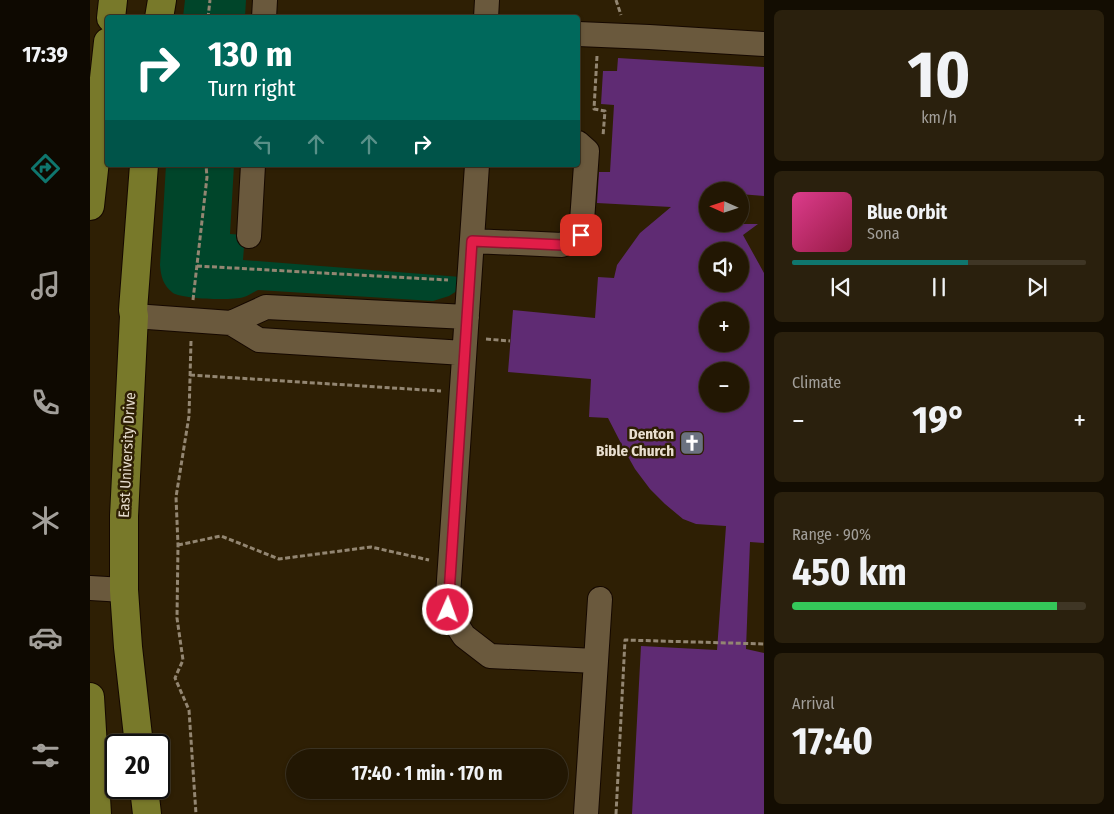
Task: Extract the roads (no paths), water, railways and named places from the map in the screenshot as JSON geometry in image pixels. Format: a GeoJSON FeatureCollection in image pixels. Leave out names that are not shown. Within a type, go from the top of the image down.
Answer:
{"type":"FeatureCollection","features":[{"type":"Feature","properties":{"kind":"main road"},"geometry":{"type":"LineString","coordinates":[[111,15],[113,0]]}},
{"type":"Feature","properties":{"kind":"main road"},"geometry":{"type":"LineString","coordinates":[[160,15],[162,0]]}},
{"type":"Feature","properties":{"kind":"main road"},"geometry":{"type":"LineString","coordinates":[[90,206],[105,69]]}},
{"type":"Feature","properties":{"kind":"main road","name":"East University Drive"},"geometry":{"type":"LineString","coordinates":[[138,734],[124,590],[124,516],[133,310],[144,167]]}},
{"type":"Feature","properties":{"kind":"main road"},"geometry":{"type":"LineString","coordinates":[[90,697],[97,814]]}},
{"type":"Feature","properties":{"kind":"main road"},"geometry":{"type":"LineString","coordinates":[[145,799],[147,814]]}},
{"type":"Feature","properties":{"kind":"lane"},"geometry":{"type":"LineString","coordinates":[[264,15],[265,0]]}},
{"type":"Feature","properties":{"kind":"lane"},"geometry":{"type":"LineString","coordinates":[[486,15],[487,0]]}},
{"type":"Feature","properties":{"kind":"lane"},"geometry":{"type":"LineString","coordinates":[[588,35],[764,44]]}},
{"type":"Feature","properties":{"kind":"lane"},"geometry":{"type":"LineString","coordinates":[[472,241],[562,245],[581,235],[586,150],[580,145]]}},
{"type":"Feature","properties":{"kind":"lane"},"geometry":{"type":"LineString","coordinates":[[249,236],[253,167]]}},
{"type":"Feature","properties":{"kind":"lane"},"geometry":{"type":"LineString","coordinates":[[477,167],[467,317],[474,346],[450,564],[448,610],[464,636],[490,656],[596,661]]}},
{"type":"Feature","properties":{"kind":"lane"},"geometry":{"type":"LineString","coordinates":[[231,323],[266,307],[467,317]]}},
{"type":"Feature","properties":{"kind":"lane"},"geometry":{"type":"LineString","coordinates":[[134,316],[231,323],[259,340],[474,346]]}},
{"type":"Feature","properties":{"kind":"lane"},"geometry":{"type":"LineString","coordinates":[[90,588],[124,590]]}},
{"type":"Feature","properties":{"kind":"lane"},"geometry":{"type":"LineString","coordinates":[[586,814],[600,599]]}},
{"type":"Feature","properties":{"kind":"place","name":"Denton Bible Church"},"geometry":{"type":"Point","coordinates":[692,443]}}]}
